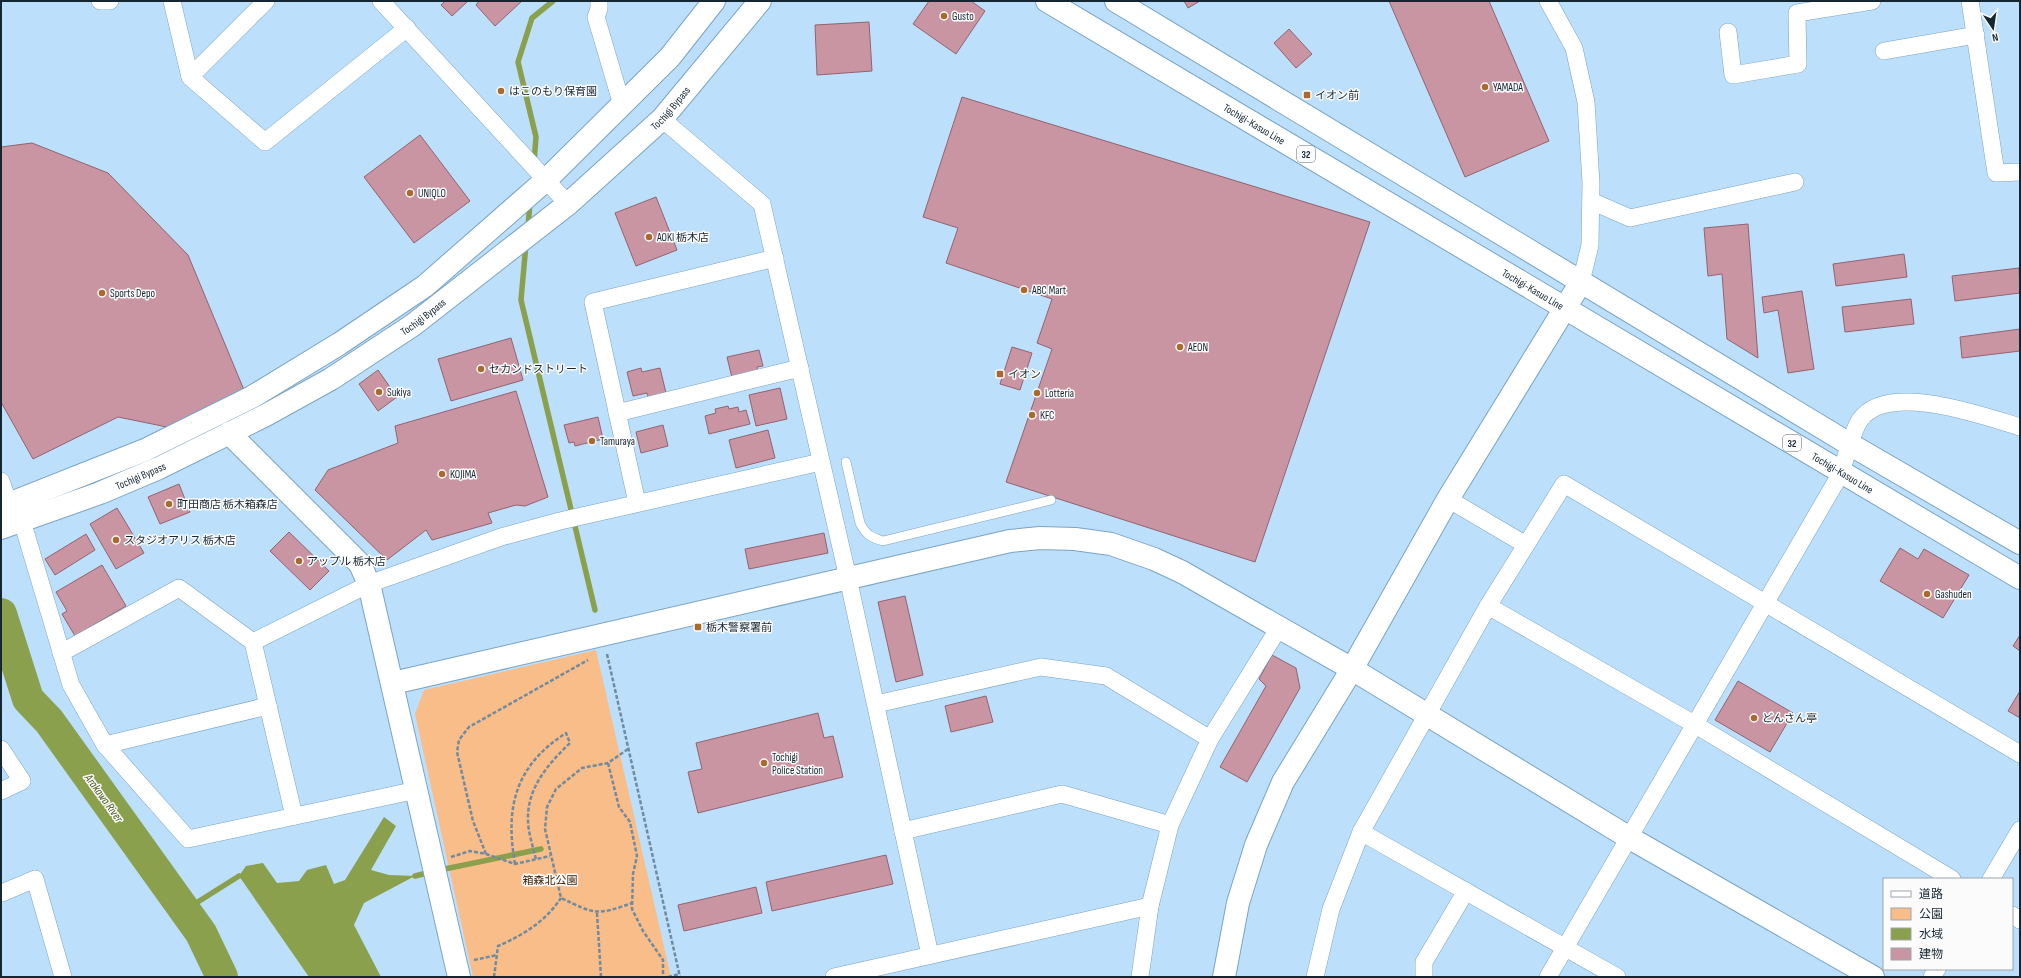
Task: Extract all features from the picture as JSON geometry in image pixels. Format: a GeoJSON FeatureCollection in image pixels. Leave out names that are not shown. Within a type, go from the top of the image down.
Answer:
{"type":"FeatureCollection","features":[{"type":"Feature","properties":{"kind":"main road","name":"Tochigi Bypass"},"geometry":{"type":"LineString","coordinates":[[7,515],[145,450],[252,397],[339,344],[425,286],[546,180],[670,57],[714,1]]}},
{"type":"Feature","properties":{"kind":"main road","name":"Tochigi Bypass"},"geometry":{"type":"LineString","coordinates":[[7,515],[100,493],[159,468],[266,415],[330,379],[413,324],[568,204],[662,119],[760,1]]}},
{"type":"Feature","properties":{"kind":"main road","name":"Tochigi-Kasuo Line"},"geometry":{"type":"LineString","coordinates":[[1047,1],[2020,578]]}},
{"type":"Feature","properties":{"kind":"main road"},"geometry":{"type":"LineString","coordinates":[[1116,1],[1851,445],[2020,543]]}},
{"type":"Feature","properties":{"kind":"main road"},"geometry":{"type":"LineString","coordinates":[[1224,977],[1238,903],[1256,845],[1283,782],[1352,669],[1448,499],[1581,282]]}},
{"type":"Feature","properties":{"kind":"main road"},"geometry":{"type":"LineString","coordinates":[[229,433],[360,564],[369,584],[393,683],[459,977]]}},
{"type":"Feature","properties":{"kind":"main road"},"geometry":{"type":"LineString","coordinates":[[393,683],[602,634],[1010,542],[1040,538],[1075,538],[1110,544],[1154,559],[1182,572],[1280,626],[1426,713],[1628,837],[1874,977]]}},
{"type":"Feature","properties":{"kind":"street"},"geometry":{"type":"LineString","coordinates":[[100,1],[110,1]]}},
{"type":"Feature","properties":{"kind":"street"},"geometry":{"type":"LineString","coordinates":[[172,1],[190,77],[265,142],[407,28]]}},
{"type":"Feature","properties":{"kind":"street"},"geometry":{"type":"LineString","coordinates":[[190,77],[266,1]]}},
{"type":"Feature","properties":{"kind":"street"},"geometry":{"type":"LineString","coordinates":[[381,1],[568,204]]}},
{"type":"Feature","properties":{"kind":"street"},"geometry":{"type":"LineString","coordinates":[[599,1],[599,9],[596,17],[622,105]]}},
{"type":"Feature","properties":{"kind":"street"},"geometry":{"type":"LineString","coordinates":[[1548,1],[1574,48],[1586,102],[1591,201],[1590,244],[1581,282]]}},
{"type":"Feature","properties":{"kind":"street"},"geometry":{"type":"LineString","coordinates":[[1728,32],[1733,75],[1798,64],[1796,13],[1824,5],[1872,1]]}},
{"type":"Feature","properties":{"kind":"street"},"geometry":{"type":"LineString","coordinates":[[1970,1],[1996,173],[2020,172]]}},
{"type":"Feature","properties":{"kind":"street"},"geometry":{"type":"LineString","coordinates":[[1884,51],[1976,35]]}},
{"type":"Feature","properties":{"kind":"street"},"geometry":{"type":"LineString","coordinates":[[662,119],[762,204],[848,578],[930,955]]}},
{"type":"Feature","properties":{"kind":"street"},"geometry":{"type":"LineString","coordinates":[[1591,201],[1630,218],[1795,182]]}},
{"type":"Feature","properties":{"kind":"street"},"geometry":{"type":"LineString","coordinates":[[637,503],[593,302],[775,258]]}},
{"type":"Feature","properties":{"kind":"street"},"geometry":{"type":"LineString","coordinates":[[617,413],[800,368]]}},
{"type":"Feature","properties":{"kind":"street"},"geometry":{"type":"LineString","coordinates":[[1548,977],[1564,946],[1766,603],[1841,472],[1860,420],[1874,407],[1908,401],[1954,408],[2020,426]]}},
{"type":"Feature","properties":{"kind":"street"},"geometry":{"type":"LineString","coordinates":[[253,642],[369,584],[501,537],[560,521],[637,503],[822,462]]}},
{"type":"Feature","properties":{"kind":"street"},"geometry":{"type":"LineString","coordinates":[[1,481],[7,515],[62,653],[71,685],[105,745],[188,839],[417,790]]}},
{"type":"Feature","properties":{"kind":"street"},"geometry":{"type":"LineString","coordinates":[[1315,977],[1332,909],[1361,832],[1426,713],[1488,606],[1564,484],[2020,754]]}},
{"type":"Feature","properties":{"kind":"street"},"geometry":{"type":"LineString","coordinates":[[1448,499],[1526,545]]}},
{"type":"Feature","properties":{"kind":"street"},"geometry":{"type":"LineString","coordinates":[[62,653],[180,588],[253,642],[294,816]]}},
{"type":"Feature","properties":{"kind":"street"},"geometry":{"type":"LineString","coordinates":[[1488,606],[1694,724],[1950,878]]}},
{"type":"Feature","properties":{"kind":"street"},"geometry":{"type":"LineString","coordinates":[[1140,977],[1150,906],[1170,825],[1210,739],[1280,626]]}},
{"type":"Feature","properties":{"kind":"street"},"geometry":{"type":"LineString","coordinates":[[876,704],[1041,667],[1106,676],[1210,739]]}},
{"type":"Feature","properties":{"kind":"street"},"geometry":{"type":"LineString","coordinates":[[105,745],[268,706]]}},
{"type":"Feature","properties":{"kind":"street"},"geometry":{"type":"LineString","coordinates":[[1,749],[22,781],[1,791]]}},
{"type":"Feature","properties":{"kind":"street"},"geometry":{"type":"LineString","coordinates":[[903,831],[1062,794],[1170,825]]}},
{"type":"Feature","properties":{"kind":"street"},"geometry":{"type":"LineString","coordinates":[[1992,878],[2020,830]]}},
{"type":"Feature","properties":{"kind":"street"},"geometry":{"type":"LineString","coordinates":[[1361,832],[1617,977]]}},
{"type":"Feature","properties":{"kind":"street"},"geometry":{"type":"LineString","coordinates":[[2,893],[35,879],[63,977]]}},
{"type":"Feature","properties":{"kind":"street"},"geometry":{"type":"LineString","coordinates":[[1424,977],[1424,962],[1466,891]]}},
{"type":"Feature","properties":{"kind":"street"},"geometry":{"type":"LineString","coordinates":[[834,977],[1150,906]]}},
{"type":"Feature","properties":{"kind":"lane"},"geometry":{"type":"LineString","coordinates":[[846,462],[860,523],[864,532],[873,538],[883,541],[1050,500]]}},
{"type":"Feature","properties":{"kind":"path"},"geometry":{"type":"LineString","coordinates":[[602,634],[680,976],[668,977]]}},
{"type":"Feature","properties":{"kind":"path"},"geometry":{"type":"LineString","coordinates":[[486,854],[473,820],[457,752],[459,740],[469,727],[592,657]]}},
{"type":"Feature","properties":{"kind":"path"},"geometry":{"type":"LineString","coordinates":[[515,864],[511,840],[512,809],[519,784],[532,762],[550,743],[566,733],[570,742],[554,758],[540,777],[530,797],[528,821],[536,859]]}},
{"type":"Feature","properties":{"kind":"path"},"geometry":{"type":"LineString","coordinates":[[494,977],[498,946],[518,938],[539,924],[554,909],[561,898],[550,856],[545,829],[547,807],[556,788],[582,768],[608,763],[628,749]]}},
{"type":"Feature","properties":{"kind":"path"},"geometry":{"type":"LineString","coordinates":[[608,763],[619,807],[630,822],[637,856],[633,874],[632,909],[643,931],[663,960],[663,977]]}},
{"type":"Feature","properties":{"kind":"path"},"geometry":{"type":"LineString","coordinates":[[433,862],[470,851],[486,854],[515,864],[550,856]]}},
{"type":"Feature","properties":{"kind":"path"},"geometry":{"type":"LineString","coordinates":[[561,898],[597,913],[613,910],[632,903]]}},
{"type":"Feature","properties":{"kind":"path"},"geometry":{"type":"LineString","coordinates":[[597,913],[601,977]]}},
{"type":"Feature","properties":{"kind":"green space","name":"箱森北公園"},"geometry":{"type":"Polygon","coordinates":[[[596,650],[671,977],[473,977],[415,714],[424,690],[596,650]]]}},
{"type":"Feature","properties":{"kind":"water"},"geometry":{"type":"Polygon","coordinates":[[[384,817],[396,826],[371,870],[389,875],[415,876],[364,903],[354,925],[381,977],[309,977],[239,876],[246,866],[263,863],[277,883],[299,881],[307,870],[326,865],[334,884],[345,880],[384,817]]]}},
{"type":"Feature","properties":{"kind":"building"},"geometry":{"type":"Polygon","coordinates":[[[445,1],[468,1],[452,16],[441,5],[445,1]]]}},
{"type":"Feature","properties":{"kind":"building"},"geometry":{"type":"Polygon","coordinates":[[[479,1],[522,1],[495,26],[476,5],[479,1]]]}},
{"type":"Feature","properties":{"kind":"building"},"geometry":{"type":"Polygon","coordinates":[[[929,1],[971,1],[985,11],[956,54],[913,24],[929,1]]]}},
{"type":"Feature","properties":{"kind":"building"},"geometry":{"type":"Polygon","coordinates":[[[1184,1],[1200,1],[1188,8],[1184,1]]]}},
{"type":"Feature","properties":{"kind":"building"},"geometry":{"type":"Polygon","coordinates":[[[1389,1],[1489,1],[1549,141],[1465,177],[1389,1]]]}},
{"type":"Feature","properties":{"kind":"building"},"geometry":{"type":"Polygon","coordinates":[[[869,22],[872,71],[817,75],[815,25],[869,22]]]}},
{"type":"Feature","properties":{"kind":"building"},"geometry":{"type":"Polygon","coordinates":[[[1289,29],[1312,54],[1296,68],[1274,43],[1289,29]]]}},
{"type":"Feature","properties":{"kind":"building"},"geometry":{"type":"Polygon","coordinates":[[[962,97],[1370,222],[1255,562],[1006,482],[1052,349],[1037,343],[1052,299],[946,263],[958,228],[923,217],[962,97]]]}},
{"type":"Feature","properties":{"kind":"building"},"geometry":{"type":"Polygon","coordinates":[[[420,135],[470,201],[414,243],[364,177],[420,135]]]}},
{"type":"Feature","properties":{"kind":"building","name":"Sports Depo"},"geometry":{"type":"Polygon","coordinates":[[[32,143],[108,173],[188,255],[244,390],[167,427],[118,417],[33,459],[1,402],[1,147],[32,143]]]}},
{"type":"Feature","properties":{"kind":"building"},"geometry":{"type":"Polygon","coordinates":[[[656,197],[677,250],[636,266],[615,213],[656,197]]]}},
{"type":"Feature","properties":{"kind":"building"},"geometry":{"type":"Polygon","coordinates":[[[1748,224],[1758,358],[1727,339],[1722,274],[1708,276],[1704,228],[1748,224]]]}},
{"type":"Feature","properties":{"kind":"building"},"geometry":{"type":"Polygon","coordinates":[[[1904,254],[1907,277],[1836,286],[1833,264],[1904,254]]]}},
{"type":"Feature","properties":{"kind":"building"},"geometry":{"type":"Polygon","coordinates":[[[2019,268],[2020,293],[1955,301],[1952,276],[2019,268]]]}},
{"type":"Feature","properties":{"kind":"building"},"geometry":{"type":"Polygon","coordinates":[[[1802,291],[1814,369],[1788,373],[1778,310],[1764,313],[1762,297],[1802,291]]]}},
{"type":"Feature","properties":{"kind":"building"},"geometry":{"type":"Polygon","coordinates":[[[1911,299],[1914,324],[1845,332],[1842,307],[1911,299]]]}},
{"type":"Feature","properties":{"kind":"building"},"geometry":{"type":"Polygon","coordinates":[[[2020,329],[2020,351],[1962,358],[1960,337],[2020,329]]]}},
{"type":"Feature","properties":{"kind":"building","name":"セカンドストリート"},"geometry":{"type":"Polygon","coordinates":[[[511,338],[523,380],[451,401],[438,359],[511,338]]]}},
{"type":"Feature","properties":{"kind":"building"},"geometry":{"type":"Polygon","coordinates":[[[1012,347],[1032,353],[1020,390],[1000,384],[1012,347]]]}},
{"type":"Feature","properties":{"kind":"building"},"geometry":{"type":"Polygon","coordinates":[[[759,350],[763,366],[757,367],[758,372],[732,378],[727,357],[759,350]]]}},
{"type":"Feature","properties":{"kind":"building"},"geometry":{"type":"Polygon","coordinates":[[[641,368],[642,372],[660,368],[666,393],[648,397],[647,393],[633,396],[627,372],[641,368]]]}},
{"type":"Feature","properties":{"kind":"building"},"geometry":{"type":"Polygon","coordinates":[[[378,370],[397,397],[378,411],[359,384],[378,370]]]}},
{"type":"Feature","properties":{"kind":"building"},"geometry":{"type":"Polygon","coordinates":[[[780,388],[787,419],[756,426],[749,395],[780,388]]]}},
{"type":"Feature","properties":{"kind":"building"},"geometry":{"type":"Polygon","coordinates":[[[516,391],[548,497],[525,506],[516,505],[488,513],[492,523],[432,540],[426,530],[387,560],[315,490],[328,470],[398,443],[395,426],[516,391]]]}},
{"type":"Feature","properties":{"kind":"building"},"geometry":{"type":"Polygon","coordinates":[[[728,406],[729,409],[738,407],[739,412],[746,410],[750,424],[709,434],[705,416],[716,413],[715,409],[728,406]]]}},
{"type":"Feature","properties":{"kind":"building"},"geometry":{"type":"Polygon","coordinates":[[[598,417],[603,439],[575,446],[574,442],[569,443],[564,425],[598,417]]]}},
{"type":"Feature","properties":{"kind":"building"},"geometry":{"type":"Polygon","coordinates":[[[663,425],[668,446],[641,453],[636,432],[663,425]]]}},
{"type":"Feature","properties":{"kind":"building"},"geometry":{"type":"Polygon","coordinates":[[[768,430],[775,458],[736,468],[729,440],[768,430]]]}},
{"type":"Feature","properties":{"kind":"building","name":"町田商店 栃木箱森店"},"geometry":{"type":"Polygon","coordinates":[[[179,484],[190,512],[160,524],[148,497],[179,484]]]}},
{"type":"Feature","properties":{"kind":"building"},"geometry":{"type":"Polygon","coordinates":[[[117,508],[144,553],[116,569],[90,524],[117,508]]]}},
{"type":"Feature","properties":{"kind":"building","name":"アップル 栃木店"},"geometry":{"type":"Polygon","coordinates":[[[289,532],[329,571],[310,590],[270,551],[289,532]]]}},
{"type":"Feature","properties":{"kind":"building"},"geometry":{"type":"Polygon","coordinates":[[[824,533],[828,553],[749,569],[745,549],[824,533]]]}},
{"type":"Feature","properties":{"kind":"building"},"geometry":{"type":"Polygon","coordinates":[[[86,534],[95,550],[55,575],[45,559],[86,534]]]}},
{"type":"Feature","properties":{"kind":"building"},"geometry":{"type":"Polygon","coordinates":[[[1900,548],[1918,559],[1924,549],[1969,575],[1943,618],[1880,581],[1900,548]]]}},
{"type":"Feature","properties":{"kind":"building"},"geometry":{"type":"Polygon","coordinates":[[[102,565],[126,606],[75,636],[62,614],[67,611],[56,592],[102,565]]]}},
{"type":"Feature","properties":{"kind":"building"},"geometry":{"type":"Polygon","coordinates":[[[905,596],[923,675],[896,682],[878,602],[905,596]]]}},
{"type":"Feature","properties":{"kind":"building"},"geometry":{"type":"Polygon","coordinates":[[[2020,635],[2020,651],[2013,646],[2020,635]]]}},
{"type":"Feature","properties":{"kind":"building"},"geometry":{"type":"Polygon","coordinates":[[[1272,655],[1296,668],[1300,688],[1247,782],[1220,767],[1266,686],[1259,679],[1272,655]]]}},
{"type":"Feature","properties":{"kind":"building"},"geometry":{"type":"Polygon","coordinates":[[[1738,681],[1793,713],[1770,752],[1715,720],[1738,681]]]}},
{"type":"Feature","properties":{"kind":"building"},"geometry":{"type":"Polygon","coordinates":[[[2020,691],[2020,718],[2008,711],[2020,691]]]}},
{"type":"Feature","properties":{"kind":"building"},"geometry":{"type":"Polygon","coordinates":[[[986,696],[993,722],[951,732],[945,706],[986,696]]]}},
{"type":"Feature","properties":{"kind":"building"},"geometry":{"type":"Polygon","coordinates":[[[818,713],[824,738],[833,736],[843,777],[698,813],[688,772],[702,769],[696,743],[818,713]]]}},
{"type":"Feature","properties":{"kind":"building"},"geometry":{"type":"Polygon","coordinates":[[[886,855],[893,884],[772,911],[766,882],[886,855]]]}},
{"type":"Feature","properties":{"kind":"building"},"geometry":{"type":"Polygon","coordinates":[[[756,887],[762,913],[684,931],[678,905],[756,887]]]}},
{"type":"Feature","properties":{"kind":"waterway"},"geometry":{"type":"LineString","coordinates":[[534,162],[536,137],[518,62],[532,18],[553,1]]}},
{"type":"Feature","properties":{"kind":"waterway"},"geometry":{"type":"LineString","coordinates":[[528,227],[530,202]]}},
{"type":"Feature","properties":{"kind":"waterway"},"geometry":{"type":"LineString","coordinates":[[526,244],[521,300],[595,610]]}},
{"type":"Feature","properties":{"kind":"waterway","name":"Arakawa River"},"geometry":{"type":"LineString","coordinates":[[1,614],[28,699],[49,721],[201,933],[222,977]]}},
{"type":"Feature","properties":{"kind":"waterway"},"geometry":{"type":"LineString","coordinates":[[440,870],[541,849]]}},
{"type":"Feature","properties":{"kind":"waterway"},"geometry":{"type":"LineString","coordinates":[[415,876],[431,872]]}},
{"type":"Feature","properties":{"kind":"waterway"},"geometry":{"type":"LineString","coordinates":[[185,910],[239,876]]}},
{"type":"Feature","properties":{"kind":"place","name":"Gusto"},"geometry":{"type":"Point","coordinates":[944,16]}},
{"type":"Feature","properties":{"kind":"place","name":"YAMADA"},"geometry":{"type":"Point","coordinates":[1485,87]}},
{"type":"Feature","properties":{"kind":"place","name":"はこのもり保育園"},"geometry":{"type":"Point","coordinates":[501,91]}},
{"type":"Feature","properties":{"kind":"place","name":"イオン前"},"geometry":{"type":"Point","coordinates":[1307,95]}},
{"type":"Feature","properties":{"kind":"place","name":"UNIQLO"},"geometry":{"type":"Point","coordinates":[410,193]}},
{"type":"Feature","properties":{"kind":"place","name":"AOKI 栃木店"},"geometry":{"type":"Point","coordinates":[649,237]}},
{"type":"Feature","properties":{"kind":"place","name":"ABC Mart"},"geometry":{"type":"Point","coordinates":[1024,290]}},
{"type":"Feature","properties":{"kind":"place","name":"Sports Depo"},"geometry":{"type":"Point","coordinates":[102,293]}},
{"type":"Feature","properties":{"kind":"place","name":"AEON"},"geometry":{"type":"Point","coordinates":[1180,347]}},
{"type":"Feature","properties":{"kind":"place","name":"セカンドストリート"},"geometry":{"type":"Point","coordinates":[481,369]}},
{"type":"Feature","properties":{"kind":"place","name":"イオン"},"geometry":{"type":"Point","coordinates":[1000,374]}},
{"type":"Feature","properties":{"kind":"place","name":"Sukiya"},"geometry":{"type":"Point","coordinates":[379,392]}},
{"type":"Feature","properties":{"kind":"place","name":"Lotteria"},"geometry":{"type":"Point","coordinates":[1037,393]}},
{"type":"Feature","properties":{"kind":"place","name":"KFC"},"geometry":{"type":"Point","coordinates":[1032,415]}},
{"type":"Feature","properties":{"kind":"place","name":"Tamuraya"},"geometry":{"type":"Point","coordinates":[592,441]}},
{"type":"Feature","properties":{"kind":"place","name":"KOJIMA"},"geometry":{"type":"Point","coordinates":[442,474]}},
{"type":"Feature","properties":{"kind":"place","name":"町田商店 栃木箱森店"},"geometry":{"type":"Point","coordinates":[169,504]}},
{"type":"Feature","properties":{"kind":"place","name":"スタジオアリス 栃木店"},"geometry":{"type":"Point","coordinates":[116,540]}},
{"type":"Feature","properties":{"kind":"place","name":"アップル 栃木店"},"geometry":{"type":"Point","coordinates":[299,561]}},
{"type":"Feature","properties":{"kind":"place","name":"Gashuden"},"geometry":{"type":"Point","coordinates":[1927,594]}},
{"type":"Feature","properties":{"kind":"place","name":"栃木警察署前"},"geometry":{"type":"Point","coordinates":[698,627]}},
{"type":"Feature","properties":{"kind":"place","name":"どんさん亭"},"geometry":{"type":"Point","coordinates":[1754,718]}},
{"type":"Feature","properties":{"kind":"place","name":"Tochigi Police Station"},"geometry":{"type":"Point","coordinates":[764,763]}}]}
